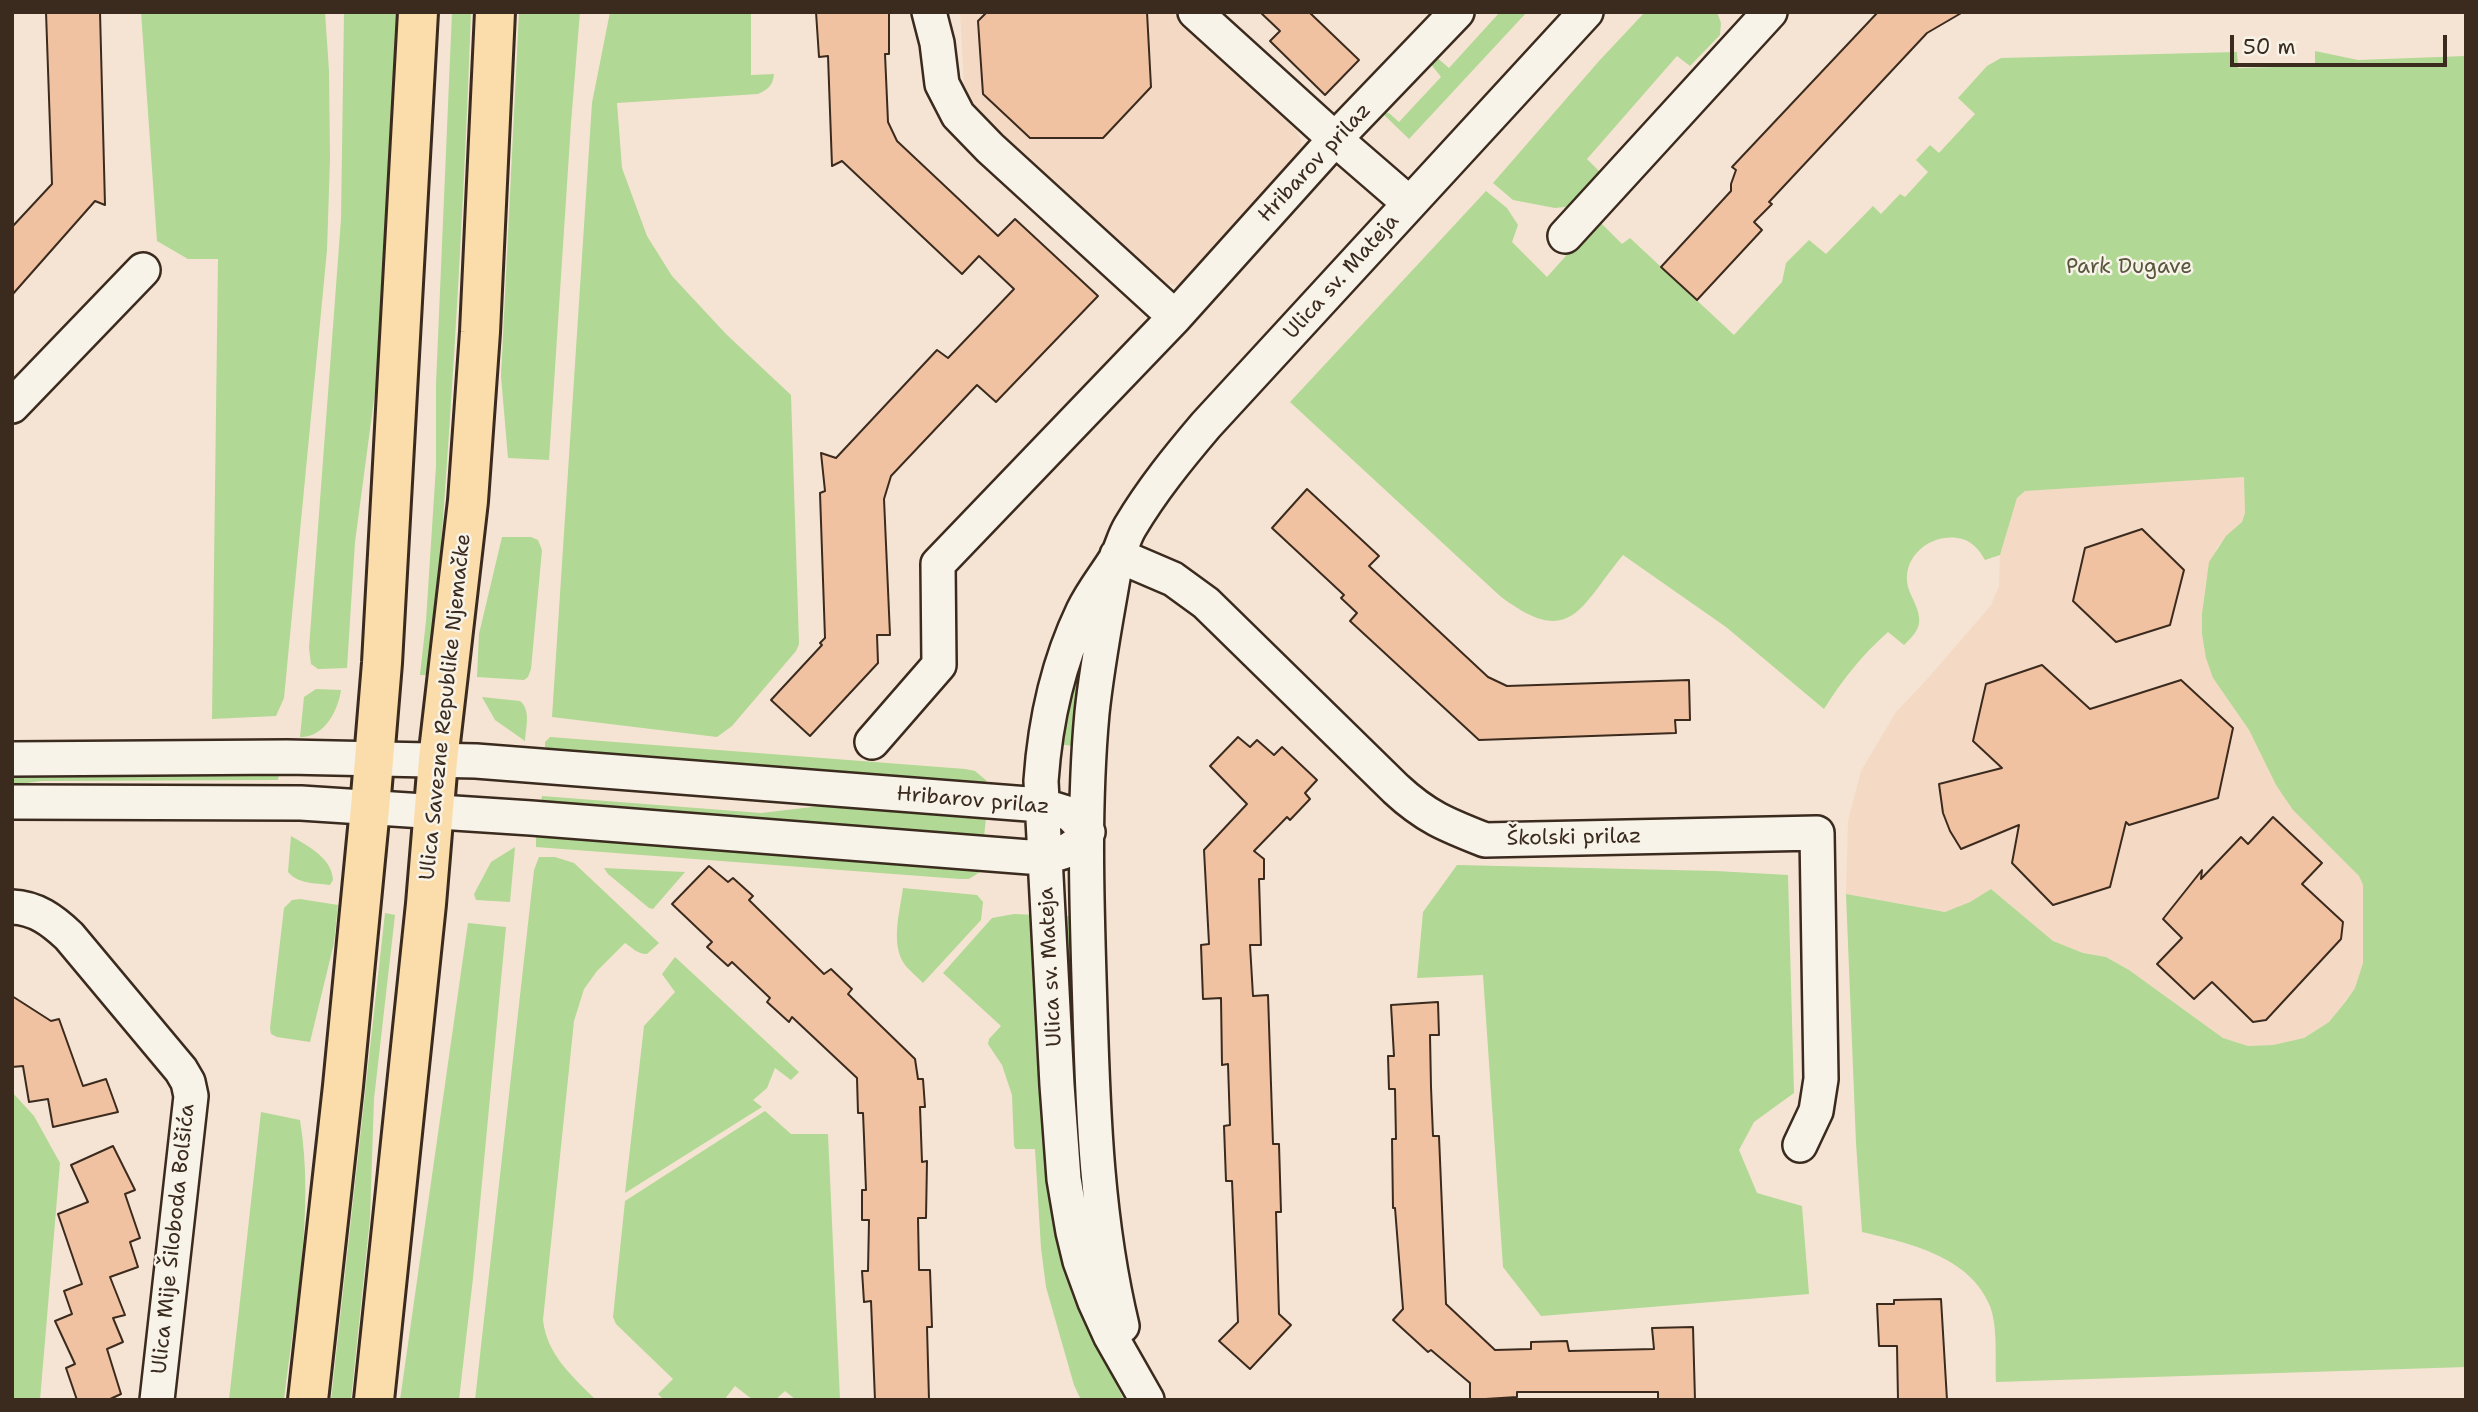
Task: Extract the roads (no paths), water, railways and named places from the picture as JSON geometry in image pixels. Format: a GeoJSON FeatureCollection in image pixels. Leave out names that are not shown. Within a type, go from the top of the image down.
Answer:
{"type":"FeatureCollection","features":[{"type":"Feature","properties":{"kind":"main road"},"geometry":{"type":"LineString","coordinates":[[308,1400],[343,1086],[374,759],[418,12]]}},
{"type":"Feature","properties":{"kind":"main road","name":"Ulica Savezne Republike Njemačke"},"geometry":{"type":"LineString","coordinates":[[374,1400],[426,904],[438,760],[468,501],[480,332],[495,12]]}},
{"type":"Feature","properties":{"kind":"street"},"geometry":{"type":"LineString","coordinates":[[929,12],[937,43],[942,84],[958,115],[990,148],[1175,317]]}},
{"type":"Feature","properties":{"kind":"street"},"geometry":{"type":"LineString","coordinates":[[1195,12],[1409,203]]}},
{"type":"Feature","properties":{"kind":"street","name":"Hribarov prilaz"},"geometry":{"type":"LineString","coordinates":[[873,742],[939,666],[938,564],[1175,317],[1335,139],[1457,12]]}},
{"type":"Feature","properties":{"kind":"street","name":"Ulica sv. Mateja"},"geometry":{"type":"LineString","coordinates":[[1141,1390],[1095,1302],[1080,1261],[1064,1179],[1041,805],[1044,747],[1056,687],[1072,636],[1128,530],[1167,472],[1206,425],[1586,12]]}},
{"type":"Feature","properties":{"kind":"street"},"geometry":{"type":"LineString","coordinates":[[1565,236],[1770,12]]}},
{"type":"Feature","properties":{"kind":"street"},"geometry":{"type":"LineString","coordinates":[[12,406],[143,270]]}},
{"type":"Feature","properties":{"kind":"street","name":"Ulica sv. Mateja"},"geometry":{"type":"LineString","coordinates":[[1117,555],[1094,702],[1088,832],[1090,1026],[1103,1229],[1115,1297],[1141,1390]]}},
{"type":"Feature","properties":{"kind":"street","name":"Školski prilaz"},"geometry":{"type":"LineString","coordinates":[[1117,555],[1173,579],[1206,603],[1419,810],[1449,827],[1485,840],[1817,833],[1821,1079],[1815,1111],[1800,1146]]}},
{"type":"Feature","properties":{"kind":"street"},"geometry":{"type":"LineString","coordinates":[[12,759],[438,760]]}},
{"type":"Feature","properties":{"kind":"street","name":"Hribarov prilaz"},"geometry":{"type":"LineString","coordinates":[[438,760],[1041,805],[1070,814],[1088,832]]}},
{"type":"Feature","properties":{"kind":"street"},"geometry":{"type":"LineString","coordinates":[[12,802],[263,802],[993,856],[1044,857],[1070,850],[1088,832]]}},
{"type":"Feature","properties":{"kind":"street","name":"Ulica Mije Šiloboda Bolšića"},"geometry":{"type":"LineString","coordinates":[[12,907],[25,908],[50,918],[69,936],[181,1070],[188,1082],[191,1096],[157,1400]]}},
{"type":"Feature","properties":{"kind":"park label","name":"Park Dugave"},"geometry":{"type":"Point","coordinates":[2129,268]}}]}
